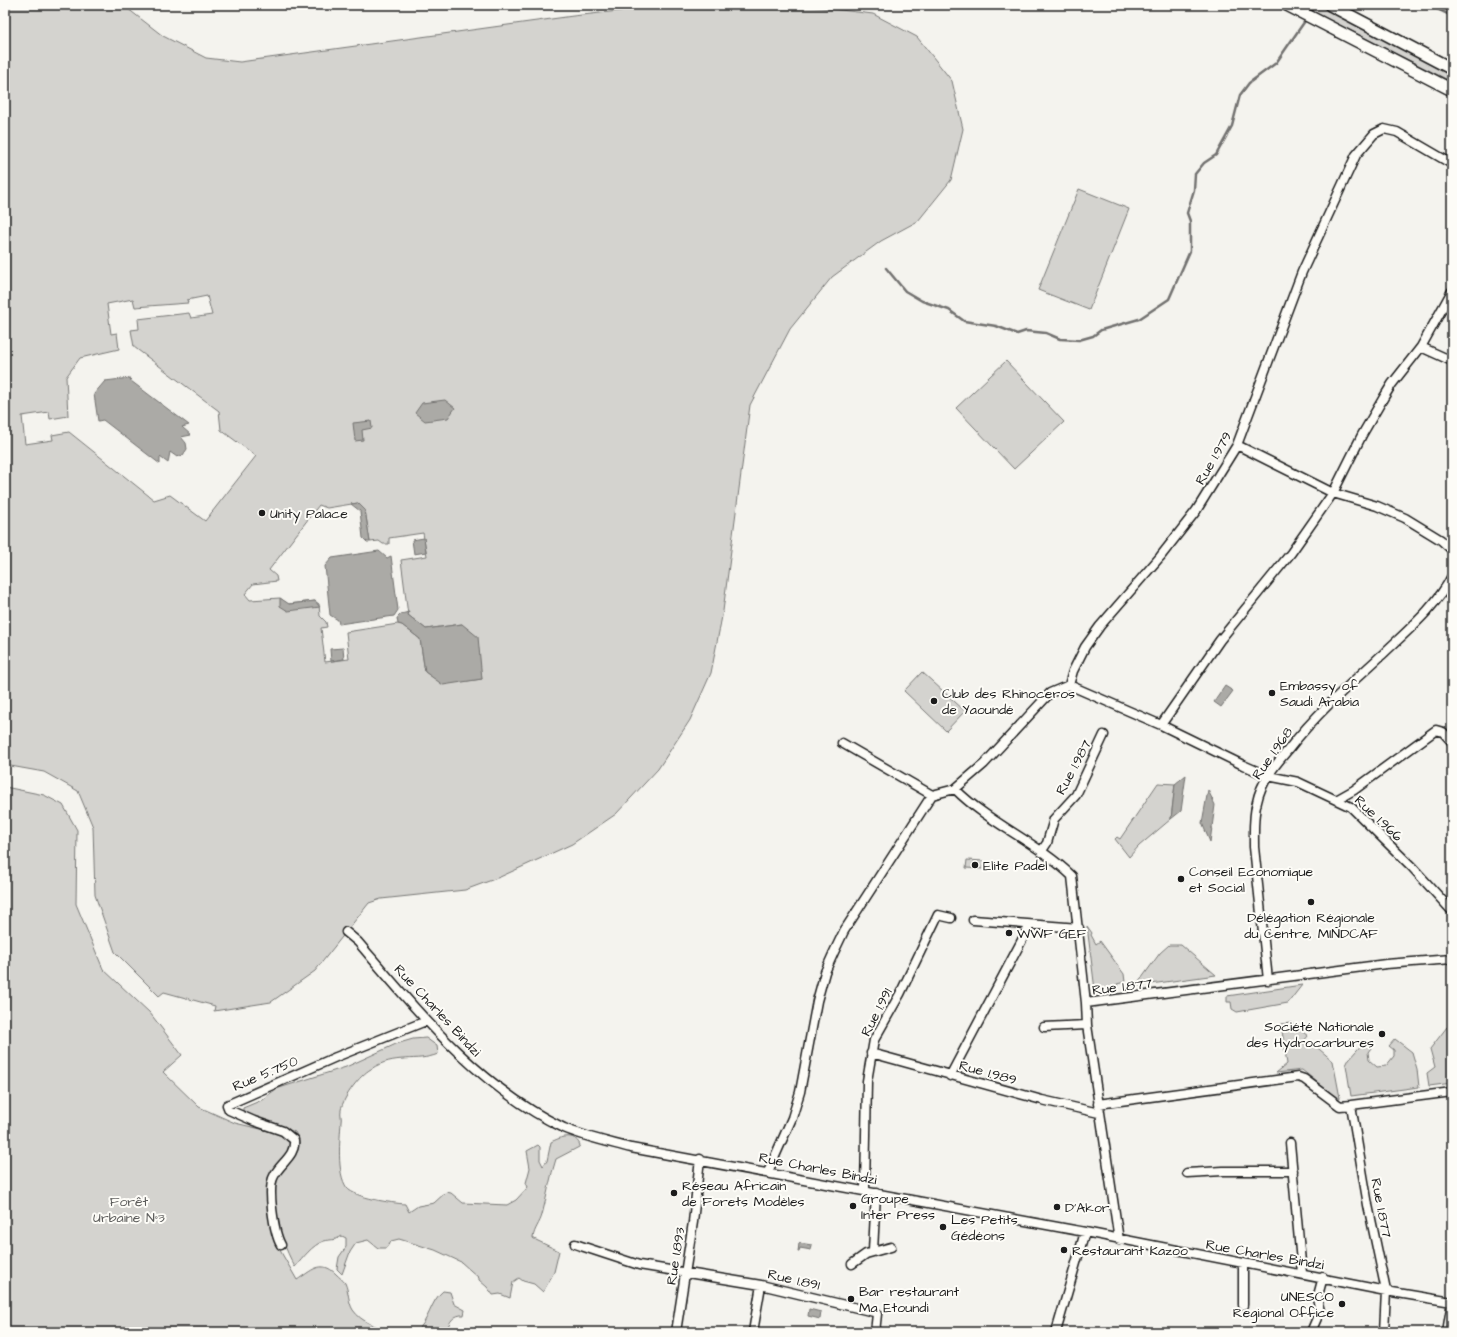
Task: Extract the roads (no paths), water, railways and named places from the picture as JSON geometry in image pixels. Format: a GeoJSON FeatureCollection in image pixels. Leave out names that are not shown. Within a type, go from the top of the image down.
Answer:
{"type":"FeatureCollection","features":[{"type":"Feature","properties":{"kind":"highway"},"geometry":{"type":"LineString","coordinates":[[1287,5],[1452,90]]}},
{"type":"Feature","properties":{"kind":"highway"},"geometry":{"type":"LineString","coordinates":[[1330,5],[1452,69]]}},
{"type":"Feature","properties":{"kind":"street","name":"Rue 1.979"},"geometry":{"type":"LineString","coordinates":[[1069,685],[1073,671],[1085,647],[1100,626],[1160,557],[1196,511],[1237,445],[1302,272],[1356,155],[1374,134],[1384,129],[1397,132],[1452,164]]}},
{"type":"Feature","properties":{"kind":"street"},"geometry":{"type":"LineString","coordinates":[[1161,725],[1216,646],[1290,553],[1333,493],[1362,435],[1388,390],[1420,347],[1452,291]]}},
{"type":"Feature","properties":{"kind":"street"},"geometry":{"type":"LineString","coordinates":[[1420,347],[1452,361]]}},
{"type":"Feature","properties":{"kind":"street"},"geometry":{"type":"LineString","coordinates":[[1237,445],[1333,493],[1377,506],[1405,518],[1441,540],[1452,550]]}},
{"type":"Feature","properties":{"kind":"street","name":"Rue 1.968"},"geometry":{"type":"LineString","coordinates":[[1268,980],[1254,847],[1257,801],[1268,776],[1302,732],[1413,626],[1446,587],[1452,576]]}},
{"type":"Feature","properties":{"kind":"street"},"geometry":{"type":"LineString","coordinates":[[768,1172],[792,1118],[800,1092],[817,1001],[825,972],[844,931],[932,795],[955,789],[984,764],[1050,693],[1069,685]]}},
{"type":"Feature","properties":{"kind":"street","name":"Rue 1.966"},"geometry":{"type":"LineString","coordinates":[[1069,685],[1161,725],[1268,776],[1298,782],[1338,799],[1359,814],[1412,867],[1452,911]]}},
{"type":"Feature","properties":{"kind":"street"},"geometry":{"type":"LineString","coordinates":[[1338,799],[1354,790],[1436,730],[1443,732],[1452,742]]}},
{"type":"Feature","properties":{"kind":"street","name":"Rue 1.987"},"geometry":{"type":"LineString","coordinates":[[1041,852],[1047,842],[1054,820],[1076,795],[1104,735]]}},
{"type":"Feature","properties":{"kind":"street"},"geometry":{"type":"LineString","coordinates":[[842,743],[932,795]]}},
{"type":"Feature","properties":{"kind":"street"},"geometry":{"type":"LineString","coordinates":[[955,789],[976,809],[1041,852],[1072,876],[1079,928],[1086,1003]]}},
{"type":"Feature","properties":{"kind":"street","name":"Rue 1.991"},"geometry":{"type":"LineString","coordinates":[[865,1190],[867,1081],[874,1040],[900,994],[938,915],[951,918]]}},
{"type":"Feature","properties":{"kind":"street"},"geometry":{"type":"LineString","coordinates":[[973,920],[1079,928]]}},
{"type":"Feature","properties":{"kind":"street"},"geometry":{"type":"LineString","coordinates":[[950,1076],[1030,924]]}},
{"type":"Feature","properties":{"kind":"street","name":"Rue Charles Bindzi"},"geometry":{"type":"LineString","coordinates":[[346,932],[358,942],[426,1021],[468,1062],[498,1087],[565,1128],[631,1148],[700,1159],[876,1192],[1085,1232],[1119,1240],[1323,1277],[1386,1291],[1452,1302]]}},
{"type":"Feature","properties":{"kind":"street","name":"Rue 1.877"},"geometry":{"type":"LineString","coordinates":[[1098,1108],[1087,1025],[1086,1003],[1386,964],[1452,958]]}},
{"type":"Feature","properties":{"kind":"street","name":"Rue 5.750"},"geometry":{"type":"LineString","coordinates":[[282,1245],[276,1234],[271,1184],[276,1172],[293,1151],[294,1140],[283,1130],[254,1121],[229,1110],[227,1105],[426,1021]]}},
{"type":"Feature","properties":{"kind":"street"},"geometry":{"type":"LineString","coordinates":[[1044,1026],[1087,1025]]}},
{"type":"Feature","properties":{"kind":"street","name":"Rue 1.989"},"geometry":{"type":"LineString","coordinates":[[871,1053],[950,1076],[1042,1100],[1098,1108]]}},
{"type":"Feature","properties":{"kind":"street"},"geometry":{"type":"LineString","coordinates":[[1119,1240],[1098,1108],[1298,1077],[1304,1079],[1338,1105],[1351,1105],[1452,1092]]}},
{"type":"Feature","properties":{"kind":"street","name":"Rue 1.877"},"geometry":{"type":"LineString","coordinates":[[1351,1105],[1368,1205],[1386,1291],[1384,1332]]}},
{"type":"Feature","properties":{"kind":"street"},"geometry":{"type":"LineString","coordinates":[[1290,1143],[1302,1274]]}},
{"type":"Feature","properties":{"kind":"street","name":"Rue 1.893"},"geometry":{"type":"LineString","coordinates":[[676,1332],[686,1272],[700,1159]]}},
{"type":"Feature","properties":{"kind":"street"},"geometry":{"type":"LineString","coordinates":[[1187,1173],[1223,1171],[1293,1171]]}},
{"type":"Feature","properties":{"kind":"street"},"geometry":{"type":"LineString","coordinates":[[873,1251],[876,1192]]}},
{"type":"Feature","properties":{"kind":"street"},"geometry":{"type":"LineString","coordinates":[[1056,1332],[1085,1232]]}},
{"type":"Feature","properties":{"kind":"street","name":"Rue 1.891"},"geometry":{"type":"LineString","coordinates":[[575,1244],[639,1265],[762,1285],[874,1312],[877,1314],[878,1319],[875,1332]]}},
{"type":"Feature","properties":{"kind":"street"},"geometry":{"type":"LineString","coordinates":[[852,1264],[873,1251],[891,1247]]}},
{"type":"Feature","properties":{"kind":"street"},"geometry":{"type":"LineString","coordinates":[[1243,1263],[1243,1305]]}},
{"type":"Feature","properties":{"kind":"street"},"geometry":{"type":"LineString","coordinates":[[1311,1332],[1320,1311],[1317,1299],[1323,1277]]}},
{"type":"Feature","properties":{"kind":"street"},"geometry":{"type":"LineString","coordinates":[[753,1332],[762,1285]]}},
{"type":"Feature","properties":{"kind":"street"},"geometry":{"type":"LineString","coordinates":[[1447,1332],[1452,1302]]}},
{"type":"Feature","properties":{"kind":"waterway"},"geometry":{"type":"LineString","coordinates":[[1311,13],[1316,5]]}},
{"type":"Feature","properties":{"kind":"waterway"},"geometry":{"type":"LineString","coordinates":[[1429,5],[1452,16]]}},
{"type":"Feature","properties":{"kind":"waterway"},"geometry":{"type":"LineString","coordinates":[[886,268],[905,291],[922,301],[949,310],[964,321],[996,326],[1017,334],[1026,331],[1046,333],[1060,339],[1079,340],[1093,336],[1101,330],[1139,319],[1169,299],[1190,251],[1190,221],[1187,213],[1194,190],[1195,174],[1204,163],[1216,155],[1232,126],[1240,95],[1249,83],[1276,63],[1307,18]]}},
{"type":"Feature","properties":{"kind":"place","name":"Unity Palace"},"geometry":{"type":"Point","coordinates":[262,513]}},
{"type":"Feature","properties":{"kind":"place","name":"Embassy of Saudi Arabia"},"geometry":{"type":"Point","coordinates":[1272,693]}},
{"type":"Feature","properties":{"kind":"place","name":"Club des Rhinoceros de Yaoundé"},"geometry":{"type":"Point","coordinates":[934,701]}},
{"type":"Feature","properties":{"kind":"place","name":"Elite Padel"},"geometry":{"type":"Point","coordinates":[975,865]}},
{"type":"Feature","properties":{"kind":"place","name":"Conseil Economique et Social"},"geometry":{"type":"Point","coordinates":[1181,879]}},
{"type":"Feature","properties":{"kind":"place","name":"Délégation Régionale du Centre, MINDCAF"},"geometry":{"type":"Point","coordinates":[1311,902]}},
{"type":"Feature","properties":{"kind":"place","name":"WWF GEF"},"geometry":{"type":"Point","coordinates":[1009,933]}},
{"type":"Feature","properties":{"kind":"place","name":"Société Nationale des Hydrocarbures"},"geometry":{"type":"Point","coordinates":[1382,1034]}},
{"type":"Feature","properties":{"kind":"place","name":"Réseau Africain de Forets Modèles"},"geometry":{"type":"Point","coordinates":[674,1193]}},
{"type":"Feature","properties":{"kind":"place","name":"Groupe Inter Press"},"geometry":{"type":"Point","coordinates":[853,1206]}},
{"type":"Feature","properties":{"kind":"place","name":"D'Akor"},"geometry":{"type":"Point","coordinates":[1057,1207]}},
{"type":"Feature","properties":{"kind":"place","name":"Les Petits Gédéons"},"geometry":{"type":"Point","coordinates":[943,1227]}},
{"type":"Feature","properties":{"kind":"place","name":"Restaurant Kazoo"},"geometry":{"type":"Point","coordinates":[1064,1250]}},
{"type":"Feature","properties":{"kind":"place","name":"Bar restaurant Ma Etoundi"},"geometry":{"type":"Point","coordinates":[851,1299]}},
{"type":"Feature","properties":{"kind":"place","name":"UNESCO Regional Office"},"geometry":{"type":"Point","coordinates":[1342,1304]}},
{"type":"Feature","properties":{"kind":"park label","name":"Forêt Urbaine N°3"},"geometry":{"type":"Point","coordinates":[129,1210]}}]}
